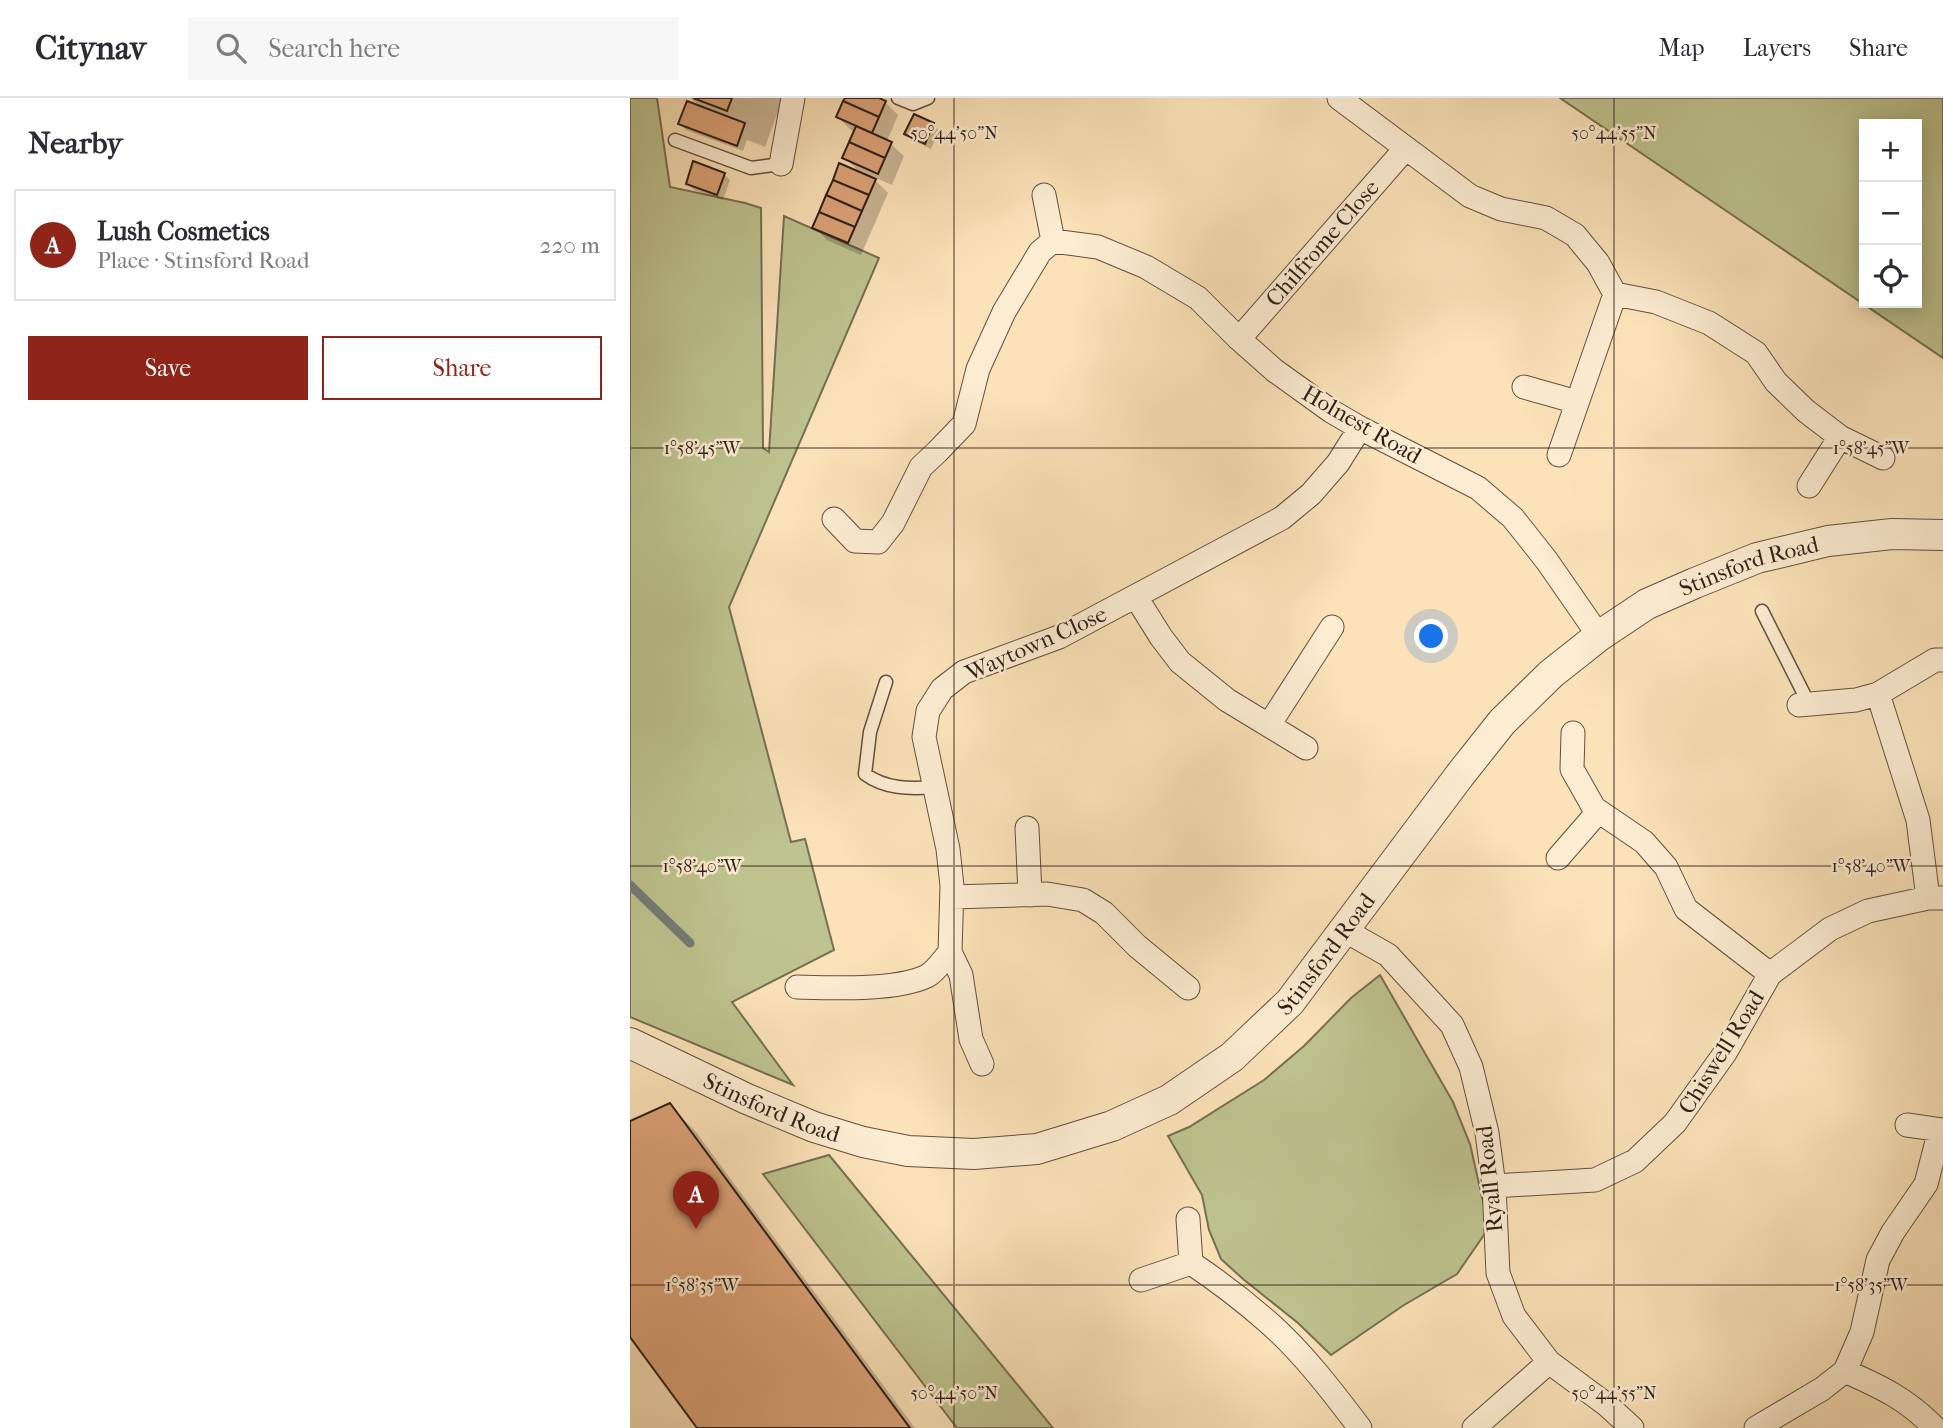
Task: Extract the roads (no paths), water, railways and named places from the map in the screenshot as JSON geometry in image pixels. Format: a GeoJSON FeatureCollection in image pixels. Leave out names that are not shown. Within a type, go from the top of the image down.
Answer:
{"type":"FeatureCollection","features":[{"type":"Feature","properties":{"kind":"street"},"geometry":{"type":"LineString","coordinates":[[780,164],[793,98]]}},
{"type":"Feature","properties":{"kind":"street"},"geometry":{"type":"LineString","coordinates":[[1339,98],[1470,196],[1501,209],[1546,218],[1575,235],[1598,263],[1615,294],[1559,455]]}},
{"type":"Feature","properties":{"kind":"street","name":"Chilfrome Close"},"geometry":{"type":"LineString","coordinates":[[1239,339],[1406,148]]}},
{"type":"Feature","properties":{"kind":"street"},"geometry":{"type":"LineString","coordinates":[[834,519],[855,541],[878,542],[893,523],[921,467],[964,424],[978,369],[1004,312],[1040,252],[1053,241],[1044,195]]}},
{"type":"Feature","properties":{"kind":"street","name":"Holnest Road"},"geometry":{"type":"LineString","coordinates":[[1053,241],[1098,247],[1146,267],[1198,298],[1274,370],[1331,411],[1478,488],[1513,517],[1599,636]]}},
{"type":"Feature","properties":{"kind":"street"},"geometry":{"type":"LineString","coordinates":[[1615,294],[1656,302],[1709,323],[1756,353],[1776,382],[1806,411],[1840,437],[1883,458]]}},
{"type":"Feature","properties":{"kind":"street"},"geometry":{"type":"LineString","coordinates":[[1524,387],[1577,402]]}},
{"type":"Feature","properties":{"kind":"street","name":"Waytown Close"},"geometry":{"type":"LineString","coordinates":[[982,1064],[971,1039],[961,975],[950,952],[948,849],[924,737],[928,711],[942,689],[964,672],[1059,638],[1282,518],[1311,494],[1338,463],[1360,428]]}},
{"type":"Feature","properties":{"kind":"street"},"geometry":{"type":"LineString","coordinates":[[1809,486],[1840,437]]}},
{"type":"Feature","properties":{"kind":"street","name":"Stinsford Road"},"geometry":{"type":"LineString","coordinates":[[630,1043],[747,1099],[814,1127],[863,1142],[908,1150],[974,1154],[1037,1149],[1112,1125],[1169,1100],[1232,1057],[1290,1002],[1502,722],[1551,674],[1599,636],[1647,604],[1757,558],[1828,541],[1892,534],[1943,535]]}},
{"type":"Feature","properties":{"kind":"street","name":"Waytown Close"},"geometry":{"type":"LineString","coordinates":[[1136,597],[1161,638],[1180,662],[1227,700],[1306,748]]}},
{"type":"Feature","properties":{"kind":"street"},"geometry":{"type":"LineString","coordinates":[[1269,725],[1332,627]]}},
{"type":"Feature","properties":{"kind":"street"},"geometry":{"type":"LineString","coordinates":[[1804,704],[1856,700],[1878,694],[1935,660],[1943,660]]}},
{"type":"Feature","properties":{"kind":"street"},"geometry":{"type":"LineString","coordinates":[[1878,694],[1918,820],[1935,898]]}},
{"type":"Feature","properties":{"kind":"street"},"geometry":{"type":"LineString","coordinates":[[1573,733],[1572,768],[1594,808],[1644,842],[1666,867],[1686,909],[1770,974]]}},
{"type":"Feature","properties":{"kind":"street"},"geometry":{"type":"LineString","coordinates":[[1558,858],[1598,812]]}},
{"type":"Feature","properties":{"kind":"street"},"geometry":{"type":"LineString","coordinates":[[1027,828],[1030,895]]}},
{"type":"Feature","properties":{"kind":"street"},"geometry":{"type":"LineString","coordinates":[[951,897],[1047,894],[1083,900],[1104,913],[1137,946],[1188,988]]}},
{"type":"Feature","properties":{"kind":"street","name":"Chiswell Road"},"geometry":{"type":"LineString","coordinates":[[1494,1186],[1595,1180],[1635,1161],[1675,1123],[1725,1053],[1770,974],[1830,929],[1859,915],[1935,898]]}},
{"type":"Feature","properties":{"kind":"street","name":"Ryall Road"},"geometry":{"type":"LineString","coordinates":[[1344,930],[1388,955],[1452,1025],[1471,1067],[1487,1133],[1494,1186],[1498,1273],[1514,1316],[1549,1362],[1607,1405],[1632,1428]]}},
{"type":"Feature","properties":{"kind":"street"},"geometry":{"type":"LineString","coordinates":[[797,987],[850,988],[905,983],[928,975],[950,952]]}},
{"type":"Feature","properties":{"kind":"street"},"geometry":{"type":"LineString","coordinates":[[1756,1428],[1822,1389],[1845,1371],[1862,1332],[1878,1260],[1926,1184],[1942,1130],[1907,1125]]}},
{"type":"Feature","properties":{"kind":"street"},"geometry":{"type":"LineString","coordinates":[[1188,1219],[1191,1263]]}},
{"type":"Feature","properties":{"kind":"street"},"geometry":{"type":"LineString","coordinates":[[1142,1280],[1191,1263]]}},
{"type":"Feature","properties":{"kind":"street"},"geometry":{"type":"LineString","coordinates":[[1191,1263],[1269,1324],[1310,1365],[1360,1428]]}},
{"type":"Feature","properties":{"kind":"street"},"geometry":{"type":"LineString","coordinates":[[1474,1428],[1549,1362]]}},
{"type":"Feature","properties":{"kind":"street"},"geometry":{"type":"LineString","coordinates":[[1845,1371],[1888,1390],[1920,1412],[1935,1428]]}},
{"type":"Feature","properties":{"kind":"lane"},"geometry":{"type":"LineString","coordinates":[[898,98],[913,104],[928,98]]}},
{"type":"Feature","properties":{"kind":"lane"},"geometry":{"type":"LineString","coordinates":[[675,140],[751,168],[780,164]]}},
{"type":"Feature","properties":{"kind":"lane"},"geometry":{"type":"LineString","coordinates":[[1762,611],[1804,704]]}},
{"type":"Feature","properties":{"kind":"lane"},"geometry":{"type":"LineString","coordinates":[[886,682],[870,732],[865,774],[874,781],[898,787],[934,787]]}},
{"type":"Feature","properties":{"kind":"waterway"},"geometry":{"type":"LineString","coordinates":[[630,885],[690,943]]}},
{"type":"Feature","properties":{"kind":"place","name":"Lush Cosmetics"},"geometry":{"type":"Point","coordinates":[696,1229]}}]}
